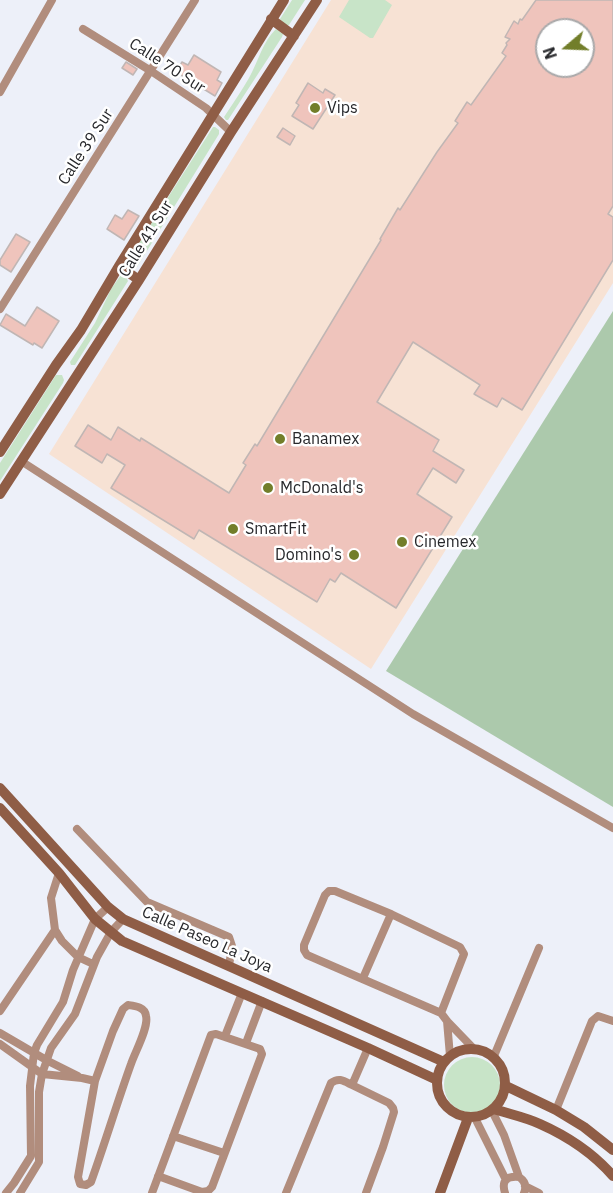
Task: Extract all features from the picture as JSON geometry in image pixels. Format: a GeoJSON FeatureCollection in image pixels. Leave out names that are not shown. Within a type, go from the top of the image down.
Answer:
{"type":"FeatureCollection","features":[{"type":"Feature","properties":{"kind":"main road","name":"Calle 41 Sur"},"geometry":{"type":"LineString","coordinates":[[1,447],[81,330],[284,0]]}},
{"type":"Feature","properties":{"kind":"main road","name":"Calle 41 Sur"},"geometry":{"type":"LineString","coordinates":[[0,494],[317,0]]}},
{"type":"Feature","properties":{"kind":"main road"},"geometry":{"type":"LineString","coordinates":[[271,19],[294,36]]}},
{"type":"Feature","properties":{"kind":"main road"},"geometry":{"type":"LineString","coordinates":[[119,266],[139,280]]}},
{"type":"Feature","properties":{"kind":"main road","name":"Calle Paseo La Joya"},"geometry":{"type":"LineString","coordinates":[[0,788],[108,907],[123,919],[447,1059]]}},
{"type":"Feature","properties":{"kind":"main road","name":"Calle Paseo La Joya"},"geometry":{"type":"LineString","coordinates":[[0,808],[59,873],[95,919],[111,933],[437,1080]]}},
{"type":"Feature","properties":{"kind":"main road"},"geometry":{"type":"LineString","coordinates":[[474,1049],[494,1056],[504,1071],[506,1086],[501,1100],[493,1110],[485,1115],[471,1118],[454,1113],[446,1107],[438,1089],[437,1080],[439,1070],[447,1059],[461,1050],[474,1049]]}},
{"type":"Feature","properties":{"kind":"main road"},"geometry":{"type":"LineString","coordinates":[[506,1086],[556,1110],[584,1127],[613,1150]]}},
{"type":"Feature","properties":{"kind":"main road"},"geometry":{"type":"LineString","coordinates":[[493,1110],[539,1124],[580,1146],[600,1161],[613,1176]]}},
{"type":"Feature","properties":{"kind":"main road"},"geometry":{"type":"LineString","coordinates":[[440,1193],[471,1118]]}},
{"type":"Feature","properties":{"kind":"street"},"geometry":{"type":"LineString","coordinates":[[0,92],[52,0]]}},
{"type":"Feature","properties":{"kind":"street","name":"Calle 39 Sur"},"geometry":{"type":"LineString","coordinates":[[0,309],[195,0]]}},
{"type":"Feature","properties":{"kind":"street","name":"Calle 70 Sur"},"geometry":{"type":"LineString","coordinates":[[83,29],[206,108],[231,132]]}},
{"type":"Feature","properties":{"kind":"street"},"geometry":{"type":"LineString","coordinates":[[21,461],[413,714],[613,828]]}},
{"type":"Feature","properties":{"kind":"street"},"geometry":{"type":"LineString","coordinates":[[77,829],[147,902],[229,938],[232,946],[229,966]]}},
{"type":"Feature","properties":{"kind":"street"},"geometry":{"type":"LineString","coordinates":[[59,873],[51,898],[56,930],[62,941],[78,957],[93,964]]}},
{"type":"Feature","properties":{"kind":"street"},"geometry":{"type":"LineString","coordinates":[[441,1013],[464,954],[463,950],[391,914],[335,891],[329,891],[324,895],[304,945],[307,955],[441,1013],[474,1049]]}},
{"type":"Feature","properties":{"kind":"street"},"geometry":{"type":"LineString","coordinates":[[6,1193],[15,1183],[31,1156],[30,1086],[34,1053],[63,1002],[78,957],[95,919],[108,907]]}},
{"type":"Feature","properties":{"kind":"street"},"geometry":{"type":"LineString","coordinates":[[363,978],[391,914]]}},
{"type":"Feature","properties":{"kind":"street"},"geometry":{"type":"LineString","coordinates":[[20,1193],[39,1162],[39,1092],[42,1074],[51,1048],[75,1014],[93,964],[111,933],[123,919]]}},
{"type":"Feature","properties":{"kind":"street"},"geometry":{"type":"LineString","coordinates":[[0,1011],[56,930]]}},
{"type":"Feature","properties":{"kind":"street"},"geometry":{"type":"LineString","coordinates":[[494,1056],[539,948]]}},
{"type":"Feature","properties":{"kind":"street"},"geometry":{"type":"LineString","coordinates":[[225,1036],[242,993]]}},
{"type":"Feature","properties":{"kind":"street"},"geometry":{"type":"LineString","coordinates":[[246,1043],[262,1001]]}},
{"type":"Feature","properties":{"kind":"street"},"geometry":{"type":"LineString","coordinates":[[128,1005],[137,1006],[145,1012],[147,1017],[144,1029],[91,1182],[86,1185],[80,1184],[78,1177],[95,1081],[123,1009],[128,1005]]}},
{"type":"Feature","properties":{"kind":"street"},"geometry":{"type":"LineString","coordinates":[[556,1110],[592,1022],[598,1016],[613,1021]]}},
{"type":"Feature","properties":{"kind":"street"},"geometry":{"type":"LineString","coordinates":[[447,1021],[447,1059]]}},
{"type":"Feature","properties":{"kind":"street"},"geometry":{"type":"LineString","coordinates":[[0,1033],[82,1078]]}},
{"type":"Feature","properties":{"kind":"street"},"geometry":{"type":"LineString","coordinates":[[152,1193],[158,1176],[211,1035],[225,1036],[260,1049],[262,1054],[212,1187],[208,1191],[201,1192],[158,1176]]}},
{"type":"Feature","properties":{"kind":"street"},"geometry":{"type":"LineString","coordinates":[[0,1044],[42,1074],[95,1081]]}},
{"type":"Feature","properties":{"kind":"street"},"geometry":{"type":"LineString","coordinates":[[352,1085],[368,1048]]}},
{"type":"Feature","properties":{"kind":"street"},"geometry":{"type":"LineString","coordinates":[[286,1193],[331,1083],[340,1079],[389,1103],[393,1108],[383,1147],[366,1193]]}},
{"type":"Feature","properties":{"kind":"street"},"geometry":{"type":"LineString","coordinates":[[493,1110],[525,1189],[539,1193]]}},
{"type":"Feature","properties":{"kind":"street"},"geometry":{"type":"LineString","coordinates":[[471,1118],[488,1142],[506,1180]]}},
{"type":"Feature","properties":{"kind":"street"},"geometry":{"type":"LineString","coordinates":[[488,1142],[504,1135]]}},
{"type":"Feature","properties":{"kind":"street"},"geometry":{"type":"LineString","coordinates":[[173,1136],[224,1153]]}},
{"type":"Feature","properties":{"kind":"street"},"geometry":{"type":"LineString","coordinates":[[31,1156],[39,1162]]}},
{"type":"Feature","properties":{"kind":"street"},"geometry":{"type":"LineString","coordinates":[[505,1193],[503,1186],[506,1180],[511,1176],[519,1177]]}},
{"type":"Feature","properties":{"kind":"shaded area"},"geometry":{"type":"Polygon","coordinates":[[[331,0],[613,0],[613,283],[371,669],[49,454],[331,0]]]}},
{"type":"Feature","properties":{"kind":"green space"},"geometry":{"type":"Polygon","coordinates":[[[292,0],[305,0],[289,25],[286,26],[280,19],[292,0]]]}},
{"type":"Feature","properties":{"kind":"green space"},"geometry":{"type":"Polygon","coordinates":[[[349,0],[385,0],[392,5],[373,38],[339,17],[349,0]]]}},
{"type":"Feature","properties":{"kind":"green space"},"geometry":{"type":"Polygon","coordinates":[[[276,29],[283,34],[282,37],[226,120],[224,117],[249,78],[268,39],[276,29]]]}},
{"type":"Feature","properties":{"kind":"green space"},"geometry":{"type":"Polygon","coordinates":[[[213,127],[219,130],[219,134],[137,267],[134,269],[128,266],[128,260],[213,127]]]}},
{"type":"Feature","properties":{"kind":"green space"},"geometry":{"type":"Polygon","coordinates":[[[121,275],[125,275],[128,281],[75,365],[71,365],[70,362],[95,323],[111,289],[121,275]]]}},
{"type":"Feature","properties":{"kind":"green space"},"geometry":{"type":"Polygon","coordinates":[[[613,311],[613,807],[386,671],[613,311]]]}},
{"type":"Feature","properties":{"kind":"green space"},"geometry":{"type":"Polygon","coordinates":[[[56,375],[62,375],[63,383],[0,481],[0,463],[56,375]]]}},
{"type":"Feature","properties":{"kind":"green space"},"geometry":{"type":"Polygon","coordinates":[[[472,1057],[483,1059],[492,1065],[498,1074],[500,1085],[498,1096],[492,1105],[483,1111],[472,1113],[461,1111],[452,1105],[446,1096],[444,1085],[446,1074],[452,1065],[461,1059],[472,1057]]]}},
{"type":"Feature","properties":{"kind":"building"},"geometry":{"type":"Polygon","coordinates":[[[536,0],[613,0],[613,206],[608,214],[613,217],[613,260],[522,410],[502,398],[497,407],[474,394],[480,385],[413,342],[377,402],[439,440],[433,451],[464,470],[456,483],[433,468],[417,494],[452,517],[396,608],[341,573],[335,582],[330,579],[317,602],[199,530],[194,539],[111,488],[125,465],[107,454],[102,463],[75,446],[88,425],[111,440],[118,427],[140,441],[141,438],[229,493],[246,465],[243,463],[255,444],[257,446],[398,208],[400,210],[458,123],[455,121],[467,102],[471,105],[506,56],[502,53],[510,39],[505,37],[514,21],[518,24],[520,19],[522,20],[536,0]]]}},
{"type":"Feature","properties":{"kind":"building"},"geometry":{"type":"Polygon","coordinates":[[[194,55],[221,72],[217,80],[222,83],[215,96],[176,72],[182,62],[188,65],[194,55]]]}},
{"type":"Feature","properties":{"kind":"building"},"geometry":{"type":"Polygon","coordinates":[[[126,62],[137,69],[133,75],[122,68],[126,62]]]}},
{"type":"Feature","properties":{"kind":"building"},"geometry":{"type":"Polygon","coordinates":[[[308,83],[323,93],[325,89],[335,95],[313,129],[292,116],[299,105],[296,103],[308,83]]]}},
{"type":"Feature","properties":{"kind":"building"},"geometry":{"type":"Polygon","coordinates":[[[283,128],[295,136],[290,145],[277,137],[283,128]]]}},
{"type":"Feature","properties":{"kind":"building"},"geometry":{"type":"Polygon","coordinates":[[[128,210],[139,216],[124,240],[107,229],[115,215],[122,219],[128,210]]]}},
{"type":"Feature","properties":{"kind":"building"},"geometry":{"type":"Polygon","coordinates":[[[16,234],[30,242],[11,272],[0,265],[0,260],[16,234]]]}},
{"type":"Feature","properties":{"kind":"building"},"geometry":{"type":"Polygon","coordinates":[[[37,307],[59,321],[42,348],[0,325],[6,314],[25,326],[37,307]]]}},
{"type":"Feature","properties":{"kind":"place","name":"Vips"},"geometry":{"type":"Point","coordinates":[315,108]}},
{"type":"Feature","properties":{"kind":"place","name":"Banamex"},"geometry":{"type":"Point","coordinates":[280,439]}},
{"type":"Feature","properties":{"kind":"place","name":"McDonald's"},"geometry":{"type":"Point","coordinates":[268,488]}},
{"type":"Feature","properties":{"kind":"place","name":"SmartFit"},"geometry":{"type":"Point","coordinates":[233,529]}},
{"type":"Feature","properties":{"kind":"place","name":"Cinemex"},"geometry":{"type":"Point","coordinates":[402,542]}},
{"type":"Feature","properties":{"kind":"place","name":"Domino's"},"geometry":{"type":"Point","coordinates":[354,555]}}]}
